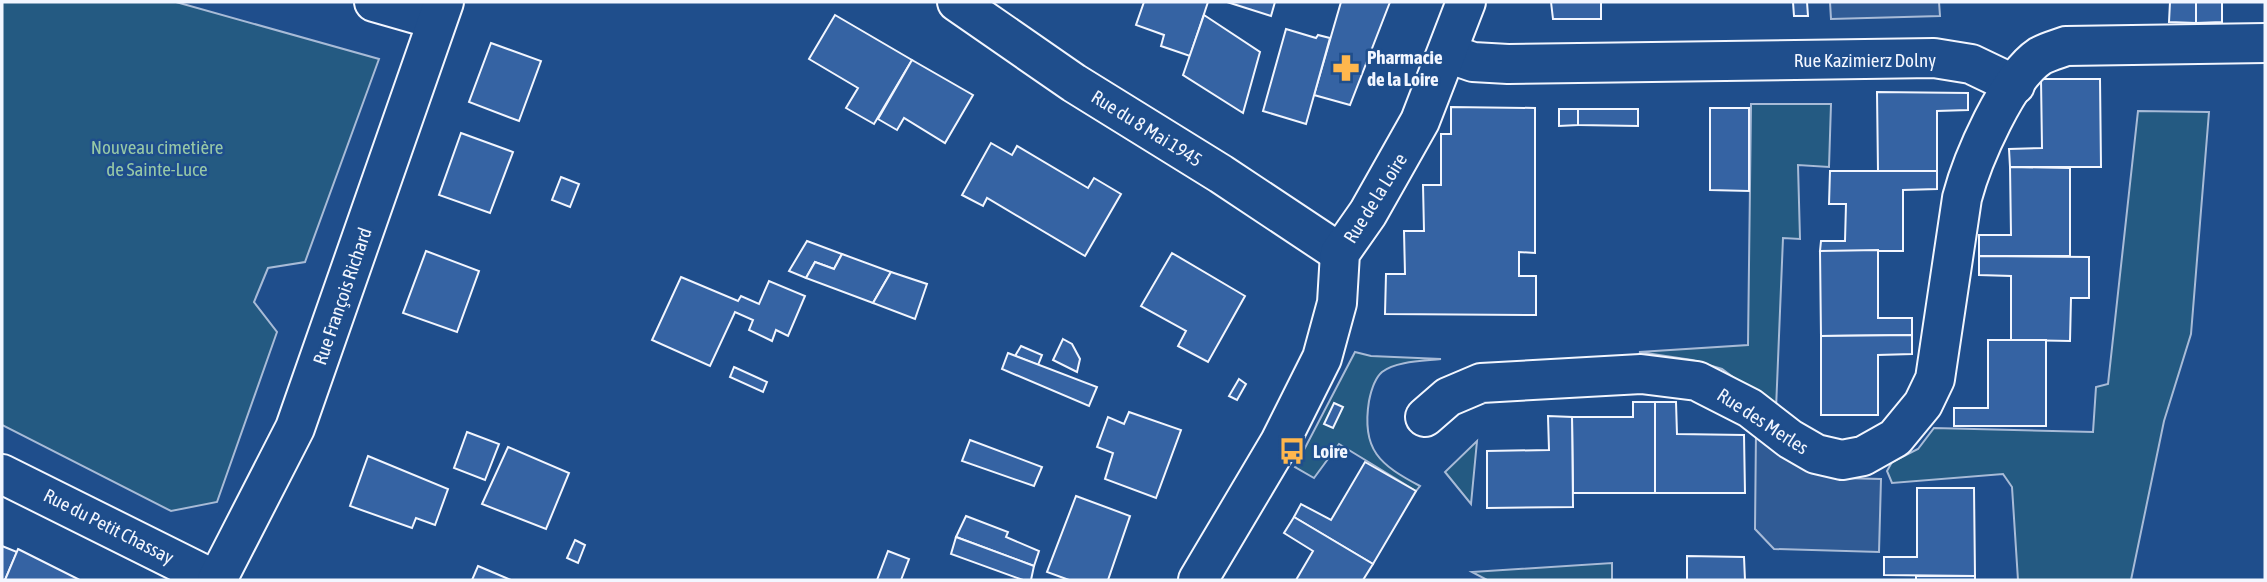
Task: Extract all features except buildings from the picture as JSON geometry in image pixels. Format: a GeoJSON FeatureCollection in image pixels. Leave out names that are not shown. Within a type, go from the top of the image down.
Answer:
{"type":"FeatureCollection","features":[{"type":"Feature","properties":{"kind":"street"},"geometry":{"type":"LineString","coordinates":[[374,2],[441,11]]}},
{"type":"Feature","properties":{"kind":"street","name":"Rue du 8 Mai 1945"},"geometry":{"type":"LineString","coordinates":[[957,2],[1074,83],[1221,174],[1340,253]]}},
{"type":"Feature","properties":{"kind":"street","name":"Rue de la Loire"},"geometry":{"type":"LineString","coordinates":[[1198,580],[1280,442],[1322,358],[1337,303],[1340,253],[1402,156],[1466,2]]}},
{"type":"Feature","properties":{"kind":"street","name":"Rue François Richard"},"geometry":{"type":"LineString","coordinates":[[216,580],[295,428],[441,11]]}},
{"type":"Feature","properties":{"kind":"street"},"geometry":{"type":"LineString","coordinates":[[2015,85],[2040,57],[2066,46],[2265,43]]}},
{"type":"Feature","properties":{"kind":"street","name":"Rue Kazimierz Dolny"},"geometry":{"type":"LineString","coordinates":[[1447,53],[1473,62],[1508,64],[1934,58],[1971,64],[2015,85]]}},
{"type":"Feature","properties":{"kind":"street","name":"Rue des Merles"},"geometry":{"type":"LineString","coordinates":[[1425,417],[1448,397],[1481,383],[1641,374],[1697,381],[1726,394],[1816,454],[1842,460],[1880,450],[1910,422],[1935,379],[1962,198],[1978,152],[2015,85]]}},
{"type":"Feature","properties":{"kind":"street","name":"Rue du Petit Chassay"},"geometry":{"type":"LineString","coordinates":[[2,474],[216,580]]}},
{"type":"Feature","properties":{"kind":"green space","name":"Nouveau cimetière de Sainte-Luce"},"geometry":{"type":"Polygon","coordinates":[[[2,2],[176,2],[379,59],[305,262],[268,268],[254,302],[277,332],[217,502],[171,511],[2,425],[2,2]]]}},
{"type":"Feature","properties":{"kind":"green space"},"geometry":{"type":"Polygon","coordinates":[[[1751,104],[1831,104],[1829,167],[1798,165],[1800,239],[1783,238],[1776,409],[1722,369],[1692,360],[1639,352],[1748,345],[1751,104]]]}},
{"type":"Feature","properties":{"kind":"green space"},"geometry":{"type":"Polygon","coordinates":[[[2138,111],[2209,112],[2191,334],[2164,421],[2131,580],[2018,580],[2012,487],[2003,474],[1892,483],[1887,471],[1892,462],[1918,449],[1934,428],[2093,432],[2096,387],[2108,384],[2138,111]]]}},
{"type":"Feature","properties":{"kind":"green space"},"geometry":{"type":"Polygon","coordinates":[[[1355,352],[1371,356],[1441,359],[1410,362],[1388,368],[1377,378],[1369,401],[1368,432],[1376,454],[1394,471],[1420,486],[1416,491],[1339,444],[1314,478],[1295,467],[1355,352]]]}},
{"type":"Feature","properties":{"kind":"green space"},"geometry":{"type":"Polygon","coordinates":[[[1477,441],[1471,504],[1445,472],[1477,441]]]}},
{"type":"Feature","properties":{"kind":"green space"},"geometry":{"type":"Polygon","coordinates":[[[1612,563],[1612,580],[1487,580],[1472,572],[1612,563]]]}},
{"type":"Feature","properties":{"kind":"shaded area"},"geometry":{"type":"Polygon","coordinates":[[[1830,2],[1939,2],[1940,16],[1831,19],[1830,2]]]}},
{"type":"Feature","properties":{"kind":"shaded area"},"geometry":{"type":"Polygon","coordinates":[[[1756,431],[1842,478],[1881,479],[1879,552],[1774,549],[1755,529],[1756,431]]]}},
{"type":"Feature","properties":{"kind":"place","name":"Pharmacie de la Loire"},"geometry":{"type":"Point","coordinates":[1346,68]}},
{"type":"Feature","properties":{"kind":"place","name":"Loire"},"geometry":{"type":"Point","coordinates":[1292,451]}}]}
